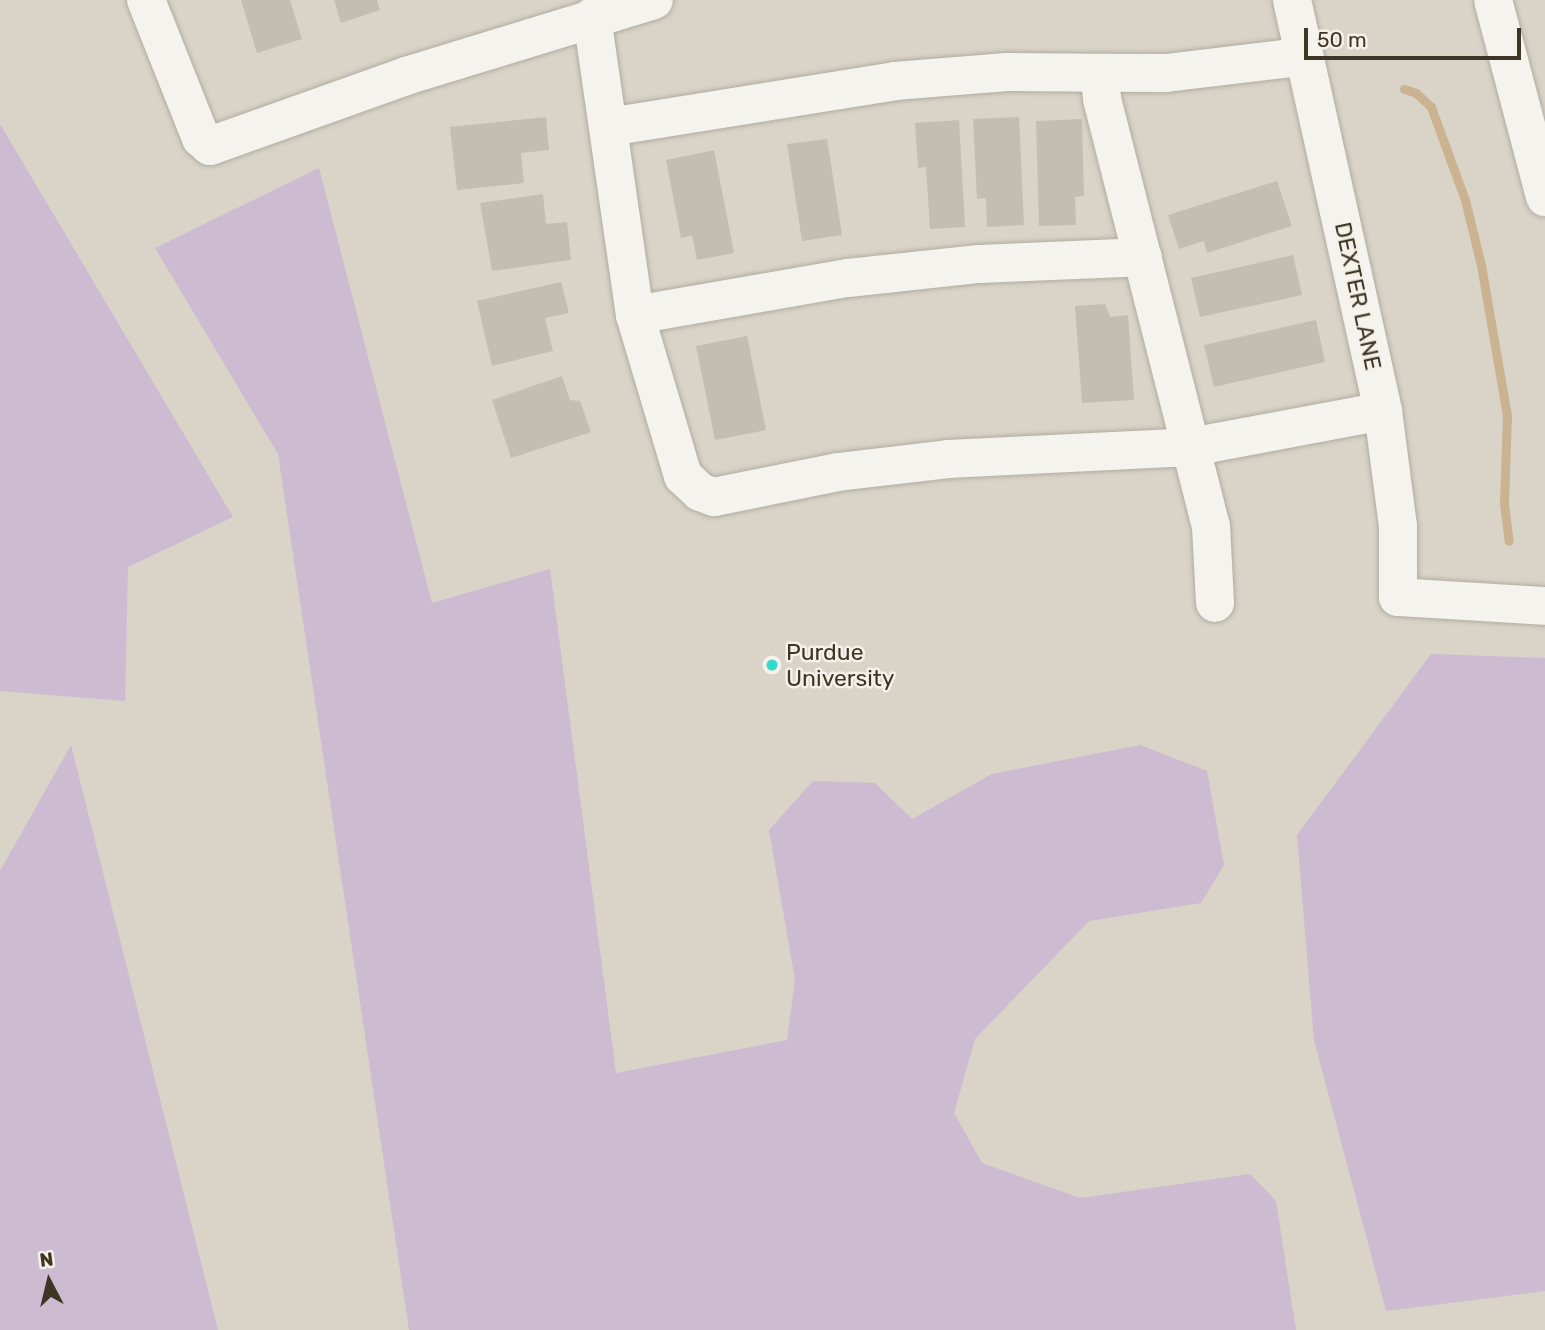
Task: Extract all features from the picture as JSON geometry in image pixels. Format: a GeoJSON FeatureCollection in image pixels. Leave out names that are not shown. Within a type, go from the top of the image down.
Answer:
{"type":"FeatureCollection","features":[{"type":"Feature","properties":{"kind":"street"},"geometry":{"type":"LineString","coordinates":[[146,0],[201,138],[210,146],[409,75],[654,0]]}},
{"type":"Feature","properties":{"kind":"street","name":"DEXTER LANE"},"geometry":{"type":"LineString","coordinates":[[1292,0],[1301,57],[1358,285],[1383,411],[1398,526],[1398,597],[1545,606]]}},
{"type":"Feature","properties":{"kind":"street"},"geometry":{"type":"LineString","coordinates":[[1493,0],[1545,197]]}},
{"type":"Feature","properties":{"kind":"street"},"geometry":{"type":"LineString","coordinates":[[592,17],[635,315],[683,477],[699,492],[714,497],[838,472],[948,459],[1191,447],[1383,411]]}},
{"type":"Feature","properties":{"kind":"street"},"geometry":{"type":"LineString","coordinates":[[609,127],[895,81],[1007,72],[1177,72],[1301,57]]}},
{"type":"Feature","properties":{"kind":"street"},"geometry":{"type":"LineString","coordinates":[[1099,73],[1102,99],[1211,526],[1215,603]]}},
{"type":"Feature","properties":{"kind":"street"},"geometry":{"type":"LineString","coordinates":[[635,315],[848,278],[979,264],[1143,257]]}},
{"type":"Feature","properties":{"kind":"shaded area","name":"Purdue University"},"geometry":{"type":"Polygon","coordinates":[[[0,0],[1545,0],[1545,1330],[0,1330],[0,0]]]}},
{"type":"Feature","properties":{"kind":"shaded area"},"geometry":{"type":"Polygon","coordinates":[[[0,124],[233,517],[128,567],[125,701],[0,691],[0,124]]]}},
{"type":"Feature","properties":{"kind":"shaded area"},"geometry":{"type":"Polygon","coordinates":[[[319,168],[432,603],[550,569],[616,1073],[787,1040],[795,980],[769,830],[813,781],[875,783],[912,819],[992,774],[1140,745],[1207,771],[1224,865],[1201,903],[1089,921],[975,1039],[954,1113],[982,1163],[1080,1198],[1250,1174],[1276,1201],[1296,1330],[409,1330],[278,454],[155,248],[319,168]]]}},
{"type":"Feature","properties":{"kind":"shaded area"},"geometry":{"type":"Polygon","coordinates":[[[1431,654],[1545,658],[1545,1291],[1386,1311],[1314,1040],[1297,835],[1431,654]]]}},
{"type":"Feature","properties":{"kind":"shaded area"},"geometry":{"type":"Polygon","coordinates":[[[71,745],[218,1330],[0,1330],[0,871],[71,745]]]}},
{"type":"Feature","properties":{"kind":"building"},"geometry":{"type":"Polygon","coordinates":[[[241,0],[290,0],[302,39],[257,53],[241,0]]]}},
{"type":"Feature","properties":{"kind":"building"},"geometry":{"type":"Polygon","coordinates":[[[334,0],[377,0],[380,10],[341,23],[334,0]]]}},
{"type":"Feature","properties":{"kind":"building"},"geometry":{"type":"Polygon","coordinates":[[[546,117],[549,150],[521,153],[524,183],[457,190],[450,127],[546,117]]]}},
{"type":"Feature","properties":{"kind":"building"},"geometry":{"type":"Polygon","coordinates":[[[1019,117],[1024,225],[987,227],[986,198],[977,199],[973,119],[1019,117]]]}},
{"type":"Feature","properties":{"kind":"building"},"geometry":{"type":"Polygon","coordinates":[[[1082,119],[1084,196],[1075,197],[1076,225],[1039,226],[1036,121],[1082,119]]]}},
{"type":"Feature","properties":{"kind":"building"},"geometry":{"type":"Polygon","coordinates":[[[959,120],[965,227],[930,229],[926,167],[918,168],[915,123],[959,120]]]}},
{"type":"Feature","properties":{"kind":"building"},"geometry":{"type":"Polygon","coordinates":[[[827,139],[842,235],[802,241],[787,144],[827,139]]]}},
{"type":"Feature","properties":{"kind":"building"},"geometry":{"type":"Polygon","coordinates":[[[714,150],[734,253],[697,260],[692,235],[681,238],[666,160],[714,150]]]}},
{"type":"Feature","properties":{"kind":"building"},"geometry":{"type":"Polygon","coordinates":[[[1277,181],[1292,226],[1207,253],[1204,241],[1179,249],[1168,215],[1277,181]]]}},
{"type":"Feature","properties":{"kind":"building"},"geometry":{"type":"Polygon","coordinates":[[[543,194],[546,224],[567,222],[571,260],[492,271],[480,203],[543,194]]]}},
{"type":"Feature","properties":{"kind":"building"},"geometry":{"type":"Polygon","coordinates":[[[1293,255],[1302,295],[1200,317],[1191,278],[1293,255]]]}},
{"type":"Feature","properties":{"kind":"building"},"geometry":{"type":"Polygon","coordinates":[[[561,282],[569,313],[545,318],[553,351],[492,366],[477,301],[561,282]]]}},
{"type":"Feature","properties":{"kind":"building"},"geometry":{"type":"Polygon","coordinates":[[[1105,304],[1110,317],[1128,315],[1134,400],[1082,403],[1075,306],[1105,304]]]}},
{"type":"Feature","properties":{"kind":"building"},"geometry":{"type":"Polygon","coordinates":[[[1316,320],[1325,362],[1214,387],[1204,345],[1316,320]]]}},
{"type":"Feature","properties":{"kind":"building"},"geometry":{"type":"Polygon","coordinates":[[[747,336],[766,430],[715,440],[696,346],[747,336]]]}},
{"type":"Feature","properties":{"kind":"building"},"geometry":{"type":"Polygon","coordinates":[[[562,376],[570,400],[580,401],[591,432],[511,458],[492,400],[562,376]]]}},
{"type":"Feature","properties":{"kind":"waterway"},"geometry":{"type":"LineString","coordinates":[[1404,89],[1416,93],[1431,107],[1465,200],[1481,265],[1507,416],[1504,503],[1509,541]]}},
{"type":"Feature","properties":{"kind":"place","name":"Purdue University"},"geometry":{"type":"Point","coordinates":[772,665]}}]}
